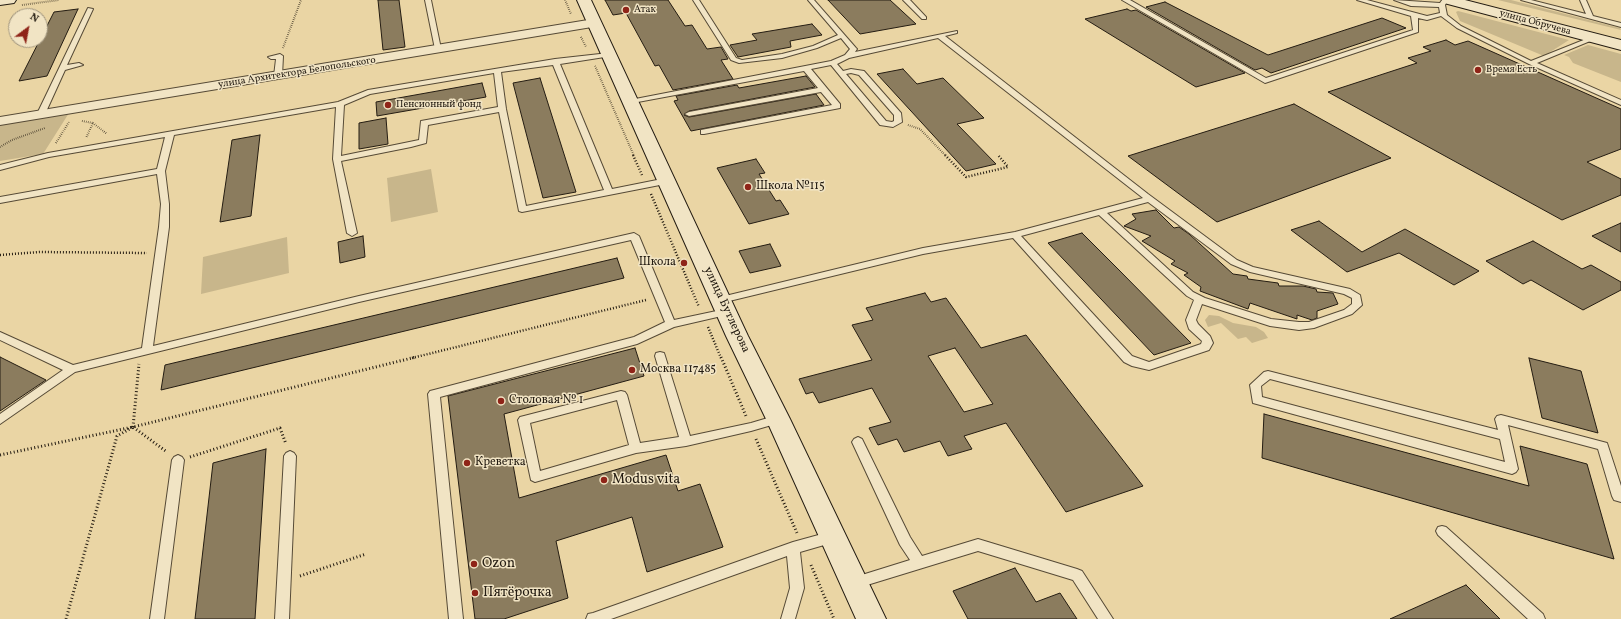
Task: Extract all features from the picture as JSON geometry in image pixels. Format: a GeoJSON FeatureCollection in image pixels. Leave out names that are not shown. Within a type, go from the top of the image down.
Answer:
{"type":"FeatureCollection","features":[{"type":"Feature","properties":{"kind":"street","name":"улица Бутлерова"},"geometry":{"type":"LineString","coordinates":[[584,0],[724,306],[871,619]]}},
{"type":"Feature","properties":{"kind":"street","name":"улица Обручева"},"geometry":{"type":"LineString","coordinates":[[1485,0],[1621,35]]}},
{"type":"Feature","properties":{"kind":"street"},"geometry":{"type":"LineString","coordinates":[[0,1],[16,2]]}},
{"type":"Feature","properties":{"kind":"street","name":"улица Обручева"},"geometry":{"type":"LineString","coordinates":[[1445,2],[1621,45]]}},
{"type":"Feature","properties":{"kind":"street","name":"улица Архитектора Белопольского"},"geometry":{"type":"LineString","coordinates":[[0,121],[594,23]]}},
{"type":"Feature","properties":{"kind":"lane"},"geometry":{"type":"LineString","coordinates":[[428,0],[438,49]]}},
{"type":"Feature","properties":{"kind":"lane"},"geometry":{"type":"LineString","coordinates":[[696,0],[733,59],[741,62],[782,56],[815,47],[841,36]]}},
{"type":"Feature","properties":{"kind":"lane"},"geometry":{"type":"LineString","coordinates":[[811,0],[854,49],[847,56]]}},
{"type":"Feature","properties":{"kind":"lane"},"geometry":{"type":"LineString","coordinates":[[906,0],[924,18]]}},
{"type":"Feature","properties":{"kind":"lane"},"geometry":{"type":"LineString","coordinates":[[1125,0],[1265,81],[1416,31],[1414,15]]}},
{"type":"Feature","properties":{"kind":"lane"},"geometry":{"type":"LineString","coordinates":[[1360,0],[1428,18],[1443,14]]}},
{"type":"Feature","properties":{"kind":"lane"},"geometry":{"type":"LineString","coordinates":[[1397,0],[1411,4],[1445,2],[1443,14],[1449,22],[1531,63],[1621,103]]}},
{"type":"Feature","properties":{"kind":"lane"},"geometry":{"type":"LineString","coordinates":[[1524,0],[1621,25]]}},
{"type":"Feature","properties":{"kind":"lane"},"geometry":{"type":"LineString","coordinates":[[1583,0],[1590,16]]}},
{"type":"Feature","properties":{"kind":"lane"},"geometry":{"type":"LineString","coordinates":[[41,114],[90,9]]}},
{"type":"Feature","properties":{"kind":"lane"},"geometry":{"type":"LineString","coordinates":[[680,97],[808,70],[833,63],[847,56],[955,32]]}},
{"type":"Feature","properties":{"kind":"lane"},"geometry":{"type":"LineString","coordinates":[[940,36],[1150,199],[1238,264],[1342,289],[1355,295],[1358,302],[1356,308],[1310,325],[1299,326],[1270,322],[1199,299],[1190,294],[1100,212]]}},
{"type":"Feature","properties":{"kind":"lane"},"geometry":{"type":"LineString","coordinates":[[1531,63],[1593,38]]}},
{"type":"Feature","properties":{"kind":"lane"},"geometry":{"type":"LineString","coordinates":[[0,168],[48,156],[340,104],[368,92],[555,61],[568,62],[609,55]]}},
{"type":"Feature","properties":{"kind":"lane"},"geometry":{"type":"LineString","coordinates":[[271,57],[280,56],[278,76]]}},
{"type":"Feature","properties":{"kind":"lane"},"geometry":{"type":"LineString","coordinates":[[555,61],[609,192]]}},
{"type":"Feature","properties":{"kind":"lane"},"geometry":{"type":"LineString","coordinates":[[833,63],[842,74],[883,123],[893,125],[898,122],[898,115],[860,73],[851,72],[842,74]]}},
{"type":"Feature","properties":{"kind":"lane"},"geometry":{"type":"LineString","coordinates":[[62,68],[79,65]]}},
{"type":"Feature","properties":{"kind":"lane"},"geometry":{"type":"LineString","coordinates":[[497,70],[502,109],[522,209],[667,182]]}},
{"type":"Feature","properties":{"kind":"lane"},"geometry":{"type":"LineString","coordinates":[[630,102],[808,70]]}},
{"type":"Feature","properties":{"kind":"lane"},"geometry":{"type":"LineString","coordinates":[[704,132],[837,106],[808,70]]}},
{"type":"Feature","properties":{"kind":"lane"},"geometry":{"type":"LineString","coordinates":[[689,114],[823,89]]}},
{"type":"Feature","properties":{"kind":"lane"},"geometry":{"type":"LineString","coordinates":[[340,104],[337,159],[352,233]]}},
{"type":"Feature","properties":{"kind":"lane"},"geometry":{"type":"LineString","coordinates":[[337,159],[411,145],[423,141],[424,123],[502,109]]}},
{"type":"Feature","properties":{"kind":"lane"},"geometry":{"type":"LineString","coordinates":[[147,351],[160,254],[164,204],[161,171],[170,134]]}},
{"type":"Feature","properties":{"kind":"lane"},"geometry":{"type":"LineString","coordinates":[[0,200],[161,171]]}},
{"type":"Feature","properties":{"kind":"lane"},"geometry":{"type":"LineString","coordinates":[[456,619],[434,394],[637,340],[671,324],[724,306],[923,251],[1014,235],[1150,199]]}},
{"type":"Feature","properties":{"kind":"lane"},"geometry":{"type":"LineString","coordinates":[[1014,235],[1128,359],[1136,363],[1149,366],[1205,347],[1208,343],[1206,339],[1191,322],[1199,299]]}},
{"type":"Feature","properties":{"kind":"lane"},"geometry":{"type":"LineString","coordinates":[[0,420],[72,369],[375,296],[634,236],[658,297],[671,324]]}},
{"type":"Feature","properties":{"kind":"lane"},"geometry":{"type":"LineString","coordinates":[[0,336],[72,369]]}},
{"type":"Feature","properties":{"kind":"lane"},"geometry":{"type":"LineString","coordinates":[[660,356],[686,441]]}},
{"type":"Feature","properties":{"kind":"lane"},"geometry":{"type":"LineString","coordinates":[[1504,436],[1268,375],[1255,385],[1257,400],[1512,469],[1501,419],[1603,446],[1618,496],[1621,497]]}},
{"type":"Feature","properties":{"kind":"lane"},"geometry":{"type":"LineString","coordinates":[[636,448],[621,395],[524,420],[535,477],[636,448],[686,441],[751,427],[778,419]]}},
{"type":"Feature","properties":{"kind":"lane"},"geometry":{"type":"LineString","coordinates":[[858,442],[905,541],[919,563]]}},
{"type":"Feature","properties":{"kind":"lane"},"geometry":{"type":"LineString","coordinates":[[282,619],[290,456]]}},
{"type":"Feature","properties":{"kind":"lane"},"geometry":{"type":"LineString","coordinates":[[157,619],[178,460]]}},
{"type":"Feature","properties":{"kind":"lane"},"geometry":{"type":"LineString","coordinates":[[1442,531],[1538,619]]}},
{"type":"Feature","properties":{"kind":"lane"},"geometry":{"type":"LineString","coordinates":[[593,619],[793,548],[833,537]]}},
{"type":"Feature","properties":{"kind":"lane"},"geometry":{"type":"LineString","coordinates":[[854,583],[978,545],[1077,575],[1106,619]]}},
{"type":"Feature","properties":{"kind":"lane"},"geometry":{"type":"LineString","coordinates":[[788,619],[797,588],[793,548]]}},
{"type":"Feature","properties":{"kind":"path"},"geometry":{"type":"LineString","coordinates":[[16,2],[59,0]]}},
{"type":"Feature","properties":{"kind":"path"},"geometry":{"type":"LineString","coordinates":[[280,56],[301,0]]}},
{"type":"Feature","properties":{"kind":"path"},"geometry":{"type":"LineString","coordinates":[[48,156],[71,118],[64,121]]}},
{"type":"Feature","properties":{"kind":"path"},"geometry":{"type":"LineString","coordinates":[[78,120],[93,123],[82,150]]}},
{"type":"Feature","properties":{"kind":"path"},"geometry":{"type":"LineString","coordinates":[[898,122],[920,129],[966,177],[1008,167],[998,155]]}},
{"type":"Feature","properties":{"kind":"path"},"geometry":{"type":"LineString","coordinates":[[0,147],[12,140],[49,126]]}},
{"type":"Feature","properties":{"kind":"path"},"geometry":{"type":"LineString","coordinates":[[0,255],[39,252],[160,254]]}},
{"type":"Feature","properties":{"kind":"path"},"geometry":{"type":"LineString","coordinates":[[0,455],[133,427],[658,297]]}},
{"type":"Feature","properties":{"kind":"path"},"geometry":{"type":"LineString","coordinates":[[133,427],[139,365],[147,351]]}},
{"type":"Feature","properties":{"kind":"path"},"geometry":{"type":"LineString","coordinates":[[133,427],[178,460],[280,428],[290,456]]}},
{"type":"Feature","properties":{"kind":"path"},"geometry":{"type":"LineString","coordinates":[[66,619],[116,436],[133,427]]}},
{"type":"Feature","properties":{"kind":"path"},"geometry":{"type":"LineString","coordinates":[[284,582],[366,554]]}},
{"type":"Feature","properties":{"kind":"shaded area"},"geometry":{"type":"Polygon","coordinates":[[[1498,0],[1511,0],[1620,28],[1621,30],[1498,0]]]}},
{"type":"Feature","properties":{"kind":"shaded area"},"geometry":{"type":"Polygon","coordinates":[[[1458,11],[1569,40],[1544,56],[1460,21],[1456,12],[1458,11]]]}},
{"type":"Feature","properties":{"kind":"shaded area"},"geometry":{"type":"Polygon","coordinates":[[[1588,45],[1621,54],[1621,82],[1573,63],[1569,57],[1564,55],[1588,45]]]}},
{"type":"Feature","properties":{"kind":"shaded area"},"geometry":{"type":"Polygon","coordinates":[[[69,113],[43,154],[0,161],[0,124],[69,113]]]}},
{"type":"Feature","properties":{"kind":"shaded area"},"geometry":{"type":"Polygon","coordinates":[[[431,169],[438,212],[391,222],[387,178],[431,169]]]}},
{"type":"Feature","properties":{"kind":"shaded area"},"geometry":{"type":"Polygon","coordinates":[[[287,237],[289,273],[201,294],[203,257],[287,237]]]}},
{"type":"Feature","properties":{"kind":"shaded area"},"geometry":{"type":"Polygon","coordinates":[[[1209,315],[1219,316],[1233,323],[1256,327],[1264,332],[1268,338],[1252,343],[1246,337],[1238,339],[1221,323],[1208,327],[1205,320],[1209,315]]]}},
{"type":"Feature","properties":{"kind":"building"},"geometry":{"type":"Polygon","coordinates":[[[378,0],[399,0],[405,47],[383,50],[378,0]]]}},
{"type":"Feature","properties":{"kind":"building"},"geometry":{"type":"Polygon","coordinates":[[[605,0],[668,0],[685,26],[692,25],[707,49],[721,47],[728,59],[721,60],[733,79],[673,90],[659,65],[655,66],[626,13],[613,15],[605,0]]]}},
{"type":"Feature","properties":{"kind":"building"},"geometry":{"type":"Polygon","coordinates":[[[828,0],[890,0],[916,24],[860,34],[828,0]]]}},
{"type":"Feature","properties":{"kind":"building"},"geometry":{"type":"Polygon","coordinates":[[[1165,2],[1268,55],[1382,18],[1406,28],[1271,73],[1262,68],[1255,70],[1146,7],[1165,2]]]}},
{"type":"Feature","properties":{"kind":"building"},"geometry":{"type":"Polygon","coordinates":[[[78,9],[47,76],[19,81],[36,48],[48,48],[48,24],[54,12],[78,9]]]}},
{"type":"Feature","properties":{"kind":"building"},"geometry":{"type":"Polygon","coordinates":[[[1127,9],[1131,11],[1136,10],[1245,73],[1196,87],[1085,19],[1127,9]]]}},
{"type":"Feature","properties":{"kind":"building"},"geometry":{"type":"Polygon","coordinates":[[[812,24],[822,35],[790,41],[791,47],[738,57],[730,45],[757,40],[752,34],[812,24]]]}},
{"type":"Feature","properties":{"kind":"building"},"geometry":{"type":"Polygon","coordinates":[[[1446,40],[1455,45],[1468,41],[1621,109],[1621,149],[1587,162],[1621,179],[1621,195],[1562,220],[1328,92],[1417,63],[1408,58],[1431,51],[1423,47],[1446,40]]]}},
{"type":"Feature","properties":{"kind":"building"},"geometry":{"type":"Polygon","coordinates":[[[903,69],[917,84],[943,78],[984,118],[957,124],[996,164],[966,171],[877,74],[903,69]]]}},
{"type":"Feature","properties":{"kind":"building"},"geometry":{"type":"Polygon","coordinates":[[[806,76],[815,87],[689,111],[684,115],[689,117],[816,94],[824,105],[691,131],[674,101],[678,100],[676,96],[737,85],[739,88],[806,76]]]}},
{"type":"Feature","properties":{"kind":"building"},"geometry":{"type":"Polygon","coordinates":[[[540,78],[576,192],[543,198],[513,83],[540,78]]]}},
{"type":"Feature","properties":{"kind":"building"},"geometry":{"type":"Polygon","coordinates":[[[482,83],[486,97],[377,116],[376,102],[482,83]]]}},
{"type":"Feature","properties":{"kind":"building"},"geometry":{"type":"Polygon","coordinates":[[[1294,104],[1391,158],[1217,222],[1128,156],[1294,104]]]}},
{"type":"Feature","properties":{"kind":"building"},"geometry":{"type":"Polygon","coordinates":[[[386,118],[388,144],[359,149],[359,123],[386,118]]]}},
{"type":"Feature","properties":{"kind":"building"},"geometry":{"type":"Polygon","coordinates":[[[260,135],[251,216],[220,222],[232,140],[260,135]]]}},
{"type":"Feature","properties":{"kind":"building","name":"Школа №115"},"geometry":{"type":"Polygon","coordinates":[[[756,159],[765,173],[759,174],[776,201],[780,200],[789,214],[749,224],[717,168],[756,159]]]}},
{"type":"Feature","properties":{"kind":"building"},"geometry":{"type":"Polygon","coordinates":[[[1156,210],[1174,228],[1179,227],[1189,234],[1233,274],[1247,276],[1248,279],[1278,283],[1279,286],[1303,286],[1316,289],[1317,292],[1333,293],[1338,304],[1317,311],[1317,318],[1312,320],[1297,315],[1297,319],[1250,303],[1248,309],[1200,291],[1201,287],[1184,275],[1188,273],[1171,264],[1175,261],[1142,241],[1151,236],[1124,226],[1136,219],[1132,214],[1156,210]]]}},
{"type":"Feature","properties":{"kind":"building"},"geometry":{"type":"Polygon","coordinates":[[[1319,221],[1362,252],[1405,229],[1479,271],[1454,285],[1399,253],[1347,272],[1291,230],[1319,221]]]}},
{"type":"Feature","properties":{"kind":"building"},"geometry":{"type":"Polygon","coordinates":[[[1621,223],[1621,252],[1592,236],[1621,223]]]}},
{"type":"Feature","properties":{"kind":"building"},"geometry":{"type":"Polygon","coordinates":[[[1082,233],[1191,343],[1154,355],[1048,243],[1082,233]]]}},
{"type":"Feature","properties":{"kind":"building"},"geometry":{"type":"Polygon","coordinates":[[[363,236],[365,257],[340,263],[338,242],[363,236]]]}},
{"type":"Feature","properties":{"kind":"building"},"geometry":{"type":"Polygon","coordinates":[[[1533,241],[1582,269],[1591,265],[1621,282],[1621,290],[1583,310],[1531,280],[1523,284],[1486,261],[1533,241]]]}},
{"type":"Feature","properties":{"kind":"building"},"geometry":{"type":"Polygon","coordinates":[[[770,244],[781,266],[750,273],[739,251],[770,244]]]}},
{"type":"Feature","properties":{"kind":"building"},"geometry":{"type":"Polygon","coordinates":[[[617,258],[624,278],[161,390],[165,365],[617,258]]]}},
{"type":"Feature","properties":{"kind":"building"},"geometry":{"type":"Polygon","coordinates":[[[925,293],[931,302],[946,298],[981,348],[1026,335],[1143,486],[1066,512],[1006,423],[964,436],[972,449],[948,456],[940,441],[904,452],[897,439],[878,445],[869,428],[891,422],[872,388],[819,403],[813,392],[806,394],[799,379],[872,360],[852,325],[873,320],[866,308],[925,293]],[[955,348],[928,356],[964,412],[993,404],[955,348]]]}},
{"type":"Feature","properties":{"kind":"building"},"geometry":{"type":"Polygon","coordinates":[[[635,348],[644,376],[504,414],[519,498],[666,455],[678,491],[700,484],[723,547],[647,572],[632,517],[556,541],[568,598],[504,619],[475,619],[448,396],[635,348]]]}},
{"type":"Feature","properties":{"kind":"building"},"geometry":{"type":"Polygon","coordinates":[[[0,357],[46,380],[0,411],[0,357]]]}},
{"type":"Feature","properties":{"kind":"building"},"geometry":{"type":"Polygon","coordinates":[[[1529,358],[1581,371],[1598,433],[1542,418],[1529,358]]]}},
{"type":"Feature","properties":{"kind":"building"},"geometry":{"type":"Polygon","coordinates":[[[1264,414],[1529,486],[1520,446],[1587,464],[1614,559],[1262,458],[1264,414]]]}},
{"type":"Feature","properties":{"kind":"building"},"geometry":{"type":"Polygon","coordinates":[[[266,449],[255,619],[195,619],[213,463],[266,449]]]}},
{"type":"Feature","properties":{"kind":"building"},"geometry":{"type":"Polygon","coordinates":[[[1015,568],[1036,602],[1060,593],[1077,619],[968,619],[953,591],[1015,568]]]}},
{"type":"Feature","properties":{"kind":"building"},"geometry":{"type":"Polygon","coordinates":[[[1466,585],[1500,619],[1390,619],[1466,585]]]}},
{"type":"Feature","properties":{"kind":"place","name":"Атак"},"geometry":{"type":"Point","coordinates":[626,10]}},
{"type":"Feature","properties":{"kind":"place","name":"Время Есть"},"geometry":{"type":"Point","coordinates":[1478,70]}},
{"type":"Feature","properties":{"kind":"place","name":"Пенсионный фонд"},"geometry":{"type":"Point","coordinates":[388,105]}},
{"type":"Feature","properties":{"kind":"place","name":"Школа №115"},"geometry":{"type":"Point","coordinates":[748,187]}},
{"type":"Feature","properties":{"kind":"place","name":"Школа"},"geometry":{"type":"Point","coordinates":[684,263]}},
{"type":"Feature","properties":{"kind":"place","name":"Москва 117485"},"geometry":{"type":"Point","coordinates":[632,370]}},
{"type":"Feature","properties":{"kind":"place","name":"Столовая № 1"},"geometry":{"type":"Point","coordinates":[501,401]}},
{"type":"Feature","properties":{"kind":"place","name":"Креветка"},"geometry":{"type":"Point","coordinates":[467,463]}},
{"type":"Feature","properties":{"kind":"place","name":"Modus vita"},"geometry":{"type":"Point","coordinates":[604,480]}},
{"type":"Feature","properties":{"kind":"place","name":"Ozon"},"geometry":{"type":"Point","coordinates":[474,564]}},
{"type":"Feature","properties":{"kind":"place","name":"Пятёрочка"},"geometry":{"type":"Point","coordinates":[475,593]}}]}
